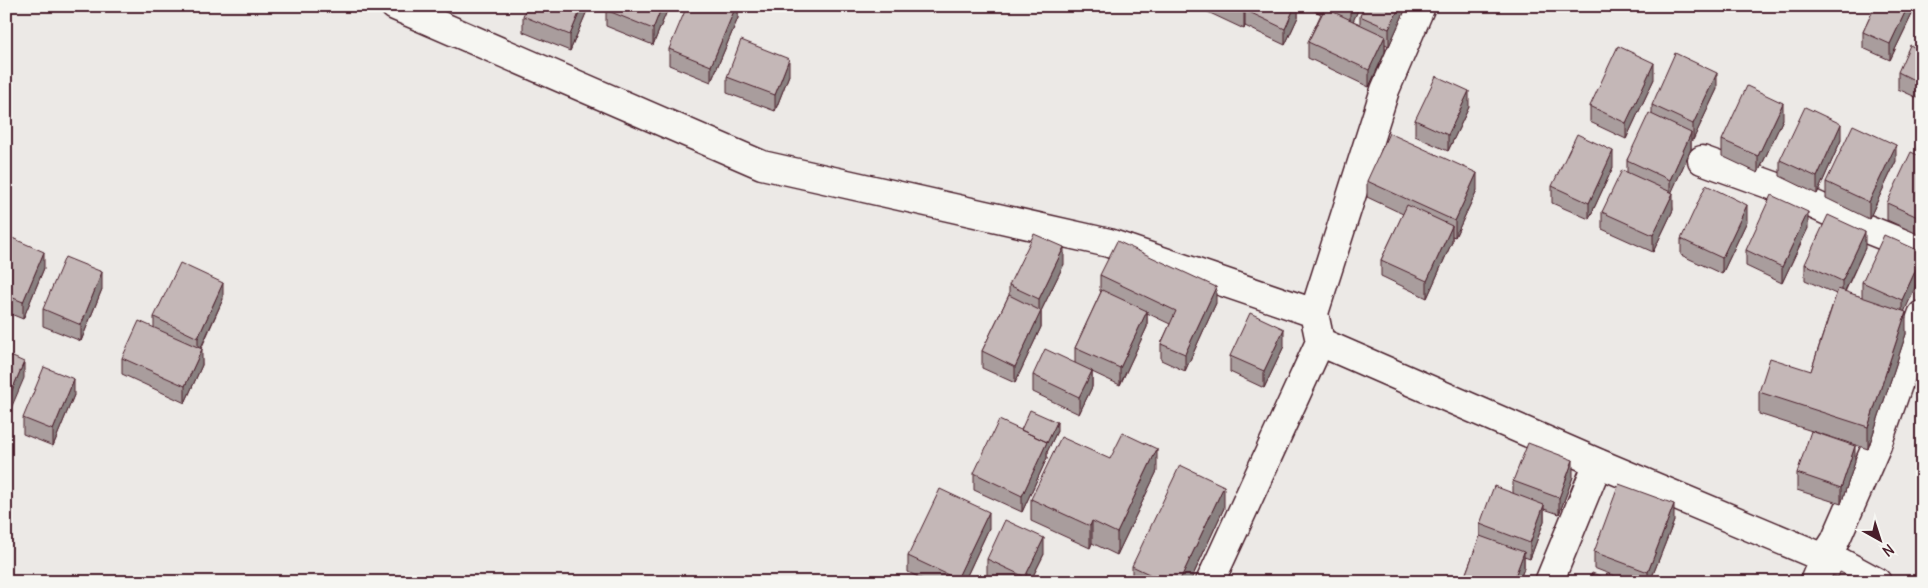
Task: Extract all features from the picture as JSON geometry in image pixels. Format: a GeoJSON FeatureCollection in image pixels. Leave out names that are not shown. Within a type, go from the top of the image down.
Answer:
{"type":"FeatureCollection","features":[{"type":"Feature","properties":{"kind":"street"},"geometry":{"type":"LineString","coordinates":[[395,6],[762,165],[1109,243],[1314,313]]}},
{"type":"Feature","properties":{"kind":"street"},"geometry":{"type":"LineString","coordinates":[[1210,582],[1320,342],[1314,313],[1385,90],[1421,6]]}},
{"type":"Feature","properties":{"kind":"street"},"geometry":{"type":"LineString","coordinates":[[1702,160],[1774,186],[1862,227],[1922,251]]}},
{"type":"Feature","properties":{"kind":"street"},"geometry":{"type":"LineString","coordinates":[[1819,570],[1835,541],[1877,445],[1922,315]]}},
{"type":"Feature","properties":{"kind":"street"},"geometry":{"type":"LineString","coordinates":[[1320,342],[1598,463],[1819,570],[1842,564],[1877,582]]}},
{"type":"Feature","properties":{"kind":"street"},"geometry":{"type":"LineString","coordinates":[[1549,582],[1598,463]]}},
{"type":"Feature","properties":{"kind":"building"},"geometry":{"type":"Polygon","coordinates":[[[527,6],[582,6],[570,35],[523,16],[527,6]]]}},
{"type":"Feature","properties":{"kind":"building"},"geometry":{"type":"Polygon","coordinates":[[[608,6],[662,6],[653,29],[606,10],[608,6]]]}},
{"type":"Feature","properties":{"kind":"building"},"geometry":{"type":"Polygon","coordinates":[[[687,6],[736,6],[711,66],[669,49],[687,6]]]}},
{"type":"Feature","properties":{"kind":"building"},"geometry":{"type":"Polygon","coordinates":[[[1230,6],[1295,6],[1285,29],[1245,10],[1244,13],[1230,6]]]}},
{"type":"Feature","properties":{"kind":"building"},"geometry":{"type":"Polygon","coordinates":[[[1339,6],[1352,6],[1350,11],[1339,6]]]}},
{"type":"Feature","properties":{"kind":"building"},"geometry":{"type":"Polygon","coordinates":[[[1365,6],[1400,6],[1389,29],[1360,16],[1365,6]]]}},
{"type":"Feature","properties":{"kind":"building"},"geometry":{"type":"Polygon","coordinates":[[[1875,6],[1908,6],[1890,44],[1863,32],[1875,6]]]}},
{"type":"Feature","properties":{"kind":"building"},"geometry":{"type":"Polygon","coordinates":[[[1325,8],[1385,36],[1369,70],[1308,42],[1325,8]]]}},
{"type":"Feature","properties":{"kind":"building"},"geometry":{"type":"Polygon","coordinates":[[[741,40],[789,59],[775,95],[727,77],[741,40]]]}},
{"type":"Feature","properties":{"kind":"building"},"geometry":{"type":"Polygon","coordinates":[[[1910,45],[1922,51],[1922,84],[1898,72],[1910,45]]]}},
{"type":"Feature","properties":{"kind":"building"},"geometry":{"type":"Polygon","coordinates":[[[1618,46],[1654,63],[1626,123],[1590,106],[1618,46]]]}},
{"type":"Feature","properties":{"kind":"building"},"geometry":{"type":"Polygon","coordinates":[[[1675,53],[1717,73],[1693,124],[1652,105],[1675,53]]]}},
{"type":"Feature","properties":{"kind":"building"},"geometry":{"type":"Polygon","coordinates":[[[1436,76],[1469,91],[1448,135],[1415,120],[1436,76]]]}},
{"type":"Feature","properties":{"kind":"building"},"geometry":{"type":"Polygon","coordinates":[[[1747,86],[1783,103],[1758,156],[1722,140],[1747,86]]]}},
{"type":"Feature","properties":{"kind":"building"},"geometry":{"type":"Polygon","coordinates":[[[1805,107],[1841,124],[1817,177],[1780,160],[1805,107]]]}},
{"type":"Feature","properties":{"kind":"building"},"geometry":{"type":"Polygon","coordinates":[[[1649,113],[1691,133],[1670,180],[1627,160],[1649,113]]]}},
{"type":"Feature","properties":{"kind":"building"},"geometry":{"type":"Polygon","coordinates":[[[1853,125],[1896,145],[1869,202],[1826,182],[1853,125]]]}},
{"type":"Feature","properties":{"kind":"building"},"geometry":{"type":"Polygon","coordinates":[[[1389,133],[1477,173],[1455,221],[1367,181],[1389,133]]]}},
{"type":"Feature","properties":{"kind":"building"},"geometry":{"type":"Polygon","coordinates":[[[1577,134],[1613,151],[1589,203],[1552,186],[1577,134]]]}},
{"type":"Feature","properties":{"kind":"building"},"geometry":{"type":"Polygon","coordinates":[[[1911,152],[1922,157],[1922,219],[1887,203],[1911,152]]]}},
{"type":"Feature","properties":{"kind":"building"},"geometry":{"type":"Polygon","coordinates":[[[1622,170],[1673,193],[1653,235],[1602,212],[1622,170]]]}},
{"type":"Feature","properties":{"kind":"building"},"geometry":{"type":"Polygon","coordinates":[[[1706,185],[1747,205],[1722,258],[1681,239],[1706,185]]]}},
{"type":"Feature","properties":{"kind":"building"},"geometry":{"type":"Polygon","coordinates":[[[1771,195],[1808,212],[1782,267],[1746,250],[1771,195]]]}},
{"type":"Feature","properties":{"kind":"building"},"geometry":{"type":"Polygon","coordinates":[[[1407,205],[1452,226],[1427,281],[1381,260],[1407,205]]]}},
{"type":"Feature","properties":{"kind":"building"},"geometry":{"type":"Polygon","coordinates":[[[1828,215],[1865,232],[1842,281],[1805,264],[1828,215]]]}},
{"type":"Feature","properties":{"kind":"building"},"geometry":{"type":"Polygon","coordinates":[[[1034,234],[1064,247],[1039,299],[1009,285],[1034,234]]]}},
{"type":"Feature","properties":{"kind":"building"},"geometry":{"type":"Polygon","coordinates":[[[1884,235],[1922,252],[1922,256],[1902,300],[1862,282],[1884,235]]]}},
{"type":"Feature","properties":{"kind":"building"},"geometry":{"type":"Polygon","coordinates":[[[10,237],[44,252],[23,302],[6,295],[6,246],[10,237]]]}},
{"type":"Feature","properties":{"kind":"building"},"geometry":{"type":"Polygon","coordinates":[[[1117,241],[1216,287],[1185,354],[1161,344],[1176,311],[1100,275],[1117,241]]]}},
{"type":"Feature","properties":{"kind":"building"},"geometry":{"type":"Polygon","coordinates":[[[65,257],[102,272],[81,325],[43,309],[65,257]]]}},
{"type":"Feature","properties":{"kind":"building"},"geometry":{"type":"Polygon","coordinates":[[[180,263],[223,283],[198,338],[154,317],[180,263]]]}},
{"type":"Feature","properties":{"kind":"building"},"geometry":{"type":"Polygon","coordinates":[[[1838,289],[1906,312],[1868,427],[1759,392],[1770,358],[1811,371],[1838,289]]]}},
{"type":"Feature","properties":{"kind":"building"},"geometry":{"type":"Polygon","coordinates":[[[1102,290],[1147,311],[1120,368],[1075,348],[1102,290]]]}},
{"type":"Feature","properties":{"kind":"building"},"geometry":{"type":"Polygon","coordinates":[[[1009,295],[1041,311],[1015,367],[982,351],[1009,295]]]}},
{"type":"Feature","properties":{"kind":"building"},"geometry":{"type":"Polygon","coordinates":[[[1250,313],[1284,329],[1264,371],[1230,356],[1250,313]]]}},
{"type":"Feature","properties":{"kind":"building"},"geometry":{"type":"Polygon","coordinates":[[[139,321],[202,349],[185,386],[122,358],[139,321]]]}},
{"type":"Feature","properties":{"kind":"building"},"geometry":{"type":"Polygon","coordinates":[[[1045,349],[1092,371],[1079,397],[1033,375],[1045,349]]]}},
{"type":"Feature","properties":{"kind":"building"},"geometry":{"type":"Polygon","coordinates":[[[6,354],[24,362],[6,404],[6,354]]]}},
{"type":"Feature","properties":{"kind":"building"},"geometry":{"type":"Polygon","coordinates":[[[44,367],[74,379],[53,430],[23,418],[44,367]]]}},
{"type":"Feature","properties":{"kind":"building"},"geometry":{"type":"Polygon","coordinates":[[[1030,410],[1057,422],[1047,443],[1021,430],[1030,410]]]}},
{"type":"Feature","properties":{"kind":"building"},"geometry":{"type":"Polygon","coordinates":[[[999,420],[1047,442],[1022,496],[974,473],[999,420]]]}},
{"type":"Feature","properties":{"kind":"building"},"geometry":{"type":"Polygon","coordinates":[[[1811,431],[1855,446],[1841,488],[1797,473],[1811,431]]]}},
{"type":"Feature","properties":{"kind":"building"},"geometry":{"type":"Polygon","coordinates":[[[1123,433],[1157,449],[1117,533],[1092,521],[1090,526],[1031,499],[1061,437],[1110,459],[1123,433]]]}},
{"type":"Feature","properties":{"kind":"building"},"geometry":{"type":"Polygon","coordinates":[[[1528,443],[1573,460],[1559,498],[1513,481],[1528,443]]]}},
{"type":"Feature","properties":{"kind":"building"},"geometry":{"type":"Polygon","coordinates":[[[1180,465],[1224,486],[1179,582],[1166,582],[1132,566],[1180,465]]]}},
{"type":"Feature","properties":{"kind":"building"},"geometry":{"type":"Polygon","coordinates":[[[1619,484],[1674,504],[1648,572],[1594,552],[1619,484]]]}},
{"type":"Feature","properties":{"kind":"building"},"geometry":{"type":"Polygon","coordinates":[[[1494,486],[1544,505],[1530,543],[1480,524],[1494,486]]]}},
{"type":"Feature","properties":{"kind":"building"},"geometry":{"type":"Polygon","coordinates":[[[940,489],[989,512],[957,579],[908,556],[940,489]]]}},
{"type":"Feature","properties":{"kind":"building"},"geometry":{"type":"Polygon","coordinates":[[[1005,520],[1044,538],[1025,577],[987,559],[1005,520]]]}},
{"type":"Feature","properties":{"kind":"building"},"geometry":{"type":"Polygon","coordinates":[[[1480,536],[1524,552],[1513,582],[1480,582],[1465,576],[1480,536]]]}},
{"type":"Feature","properties":{"kind":"building"},"geometry":{"type":"Polygon","coordinates":[[[1840,572],[1861,582],[1836,582],[1840,572]]]}},
{"type":"Feature","properties":{"kind":"building"},"geometry":{"type":"Polygon","coordinates":[[[1592,573],[1616,582],[1589,582],[1592,573]]]}}]}
